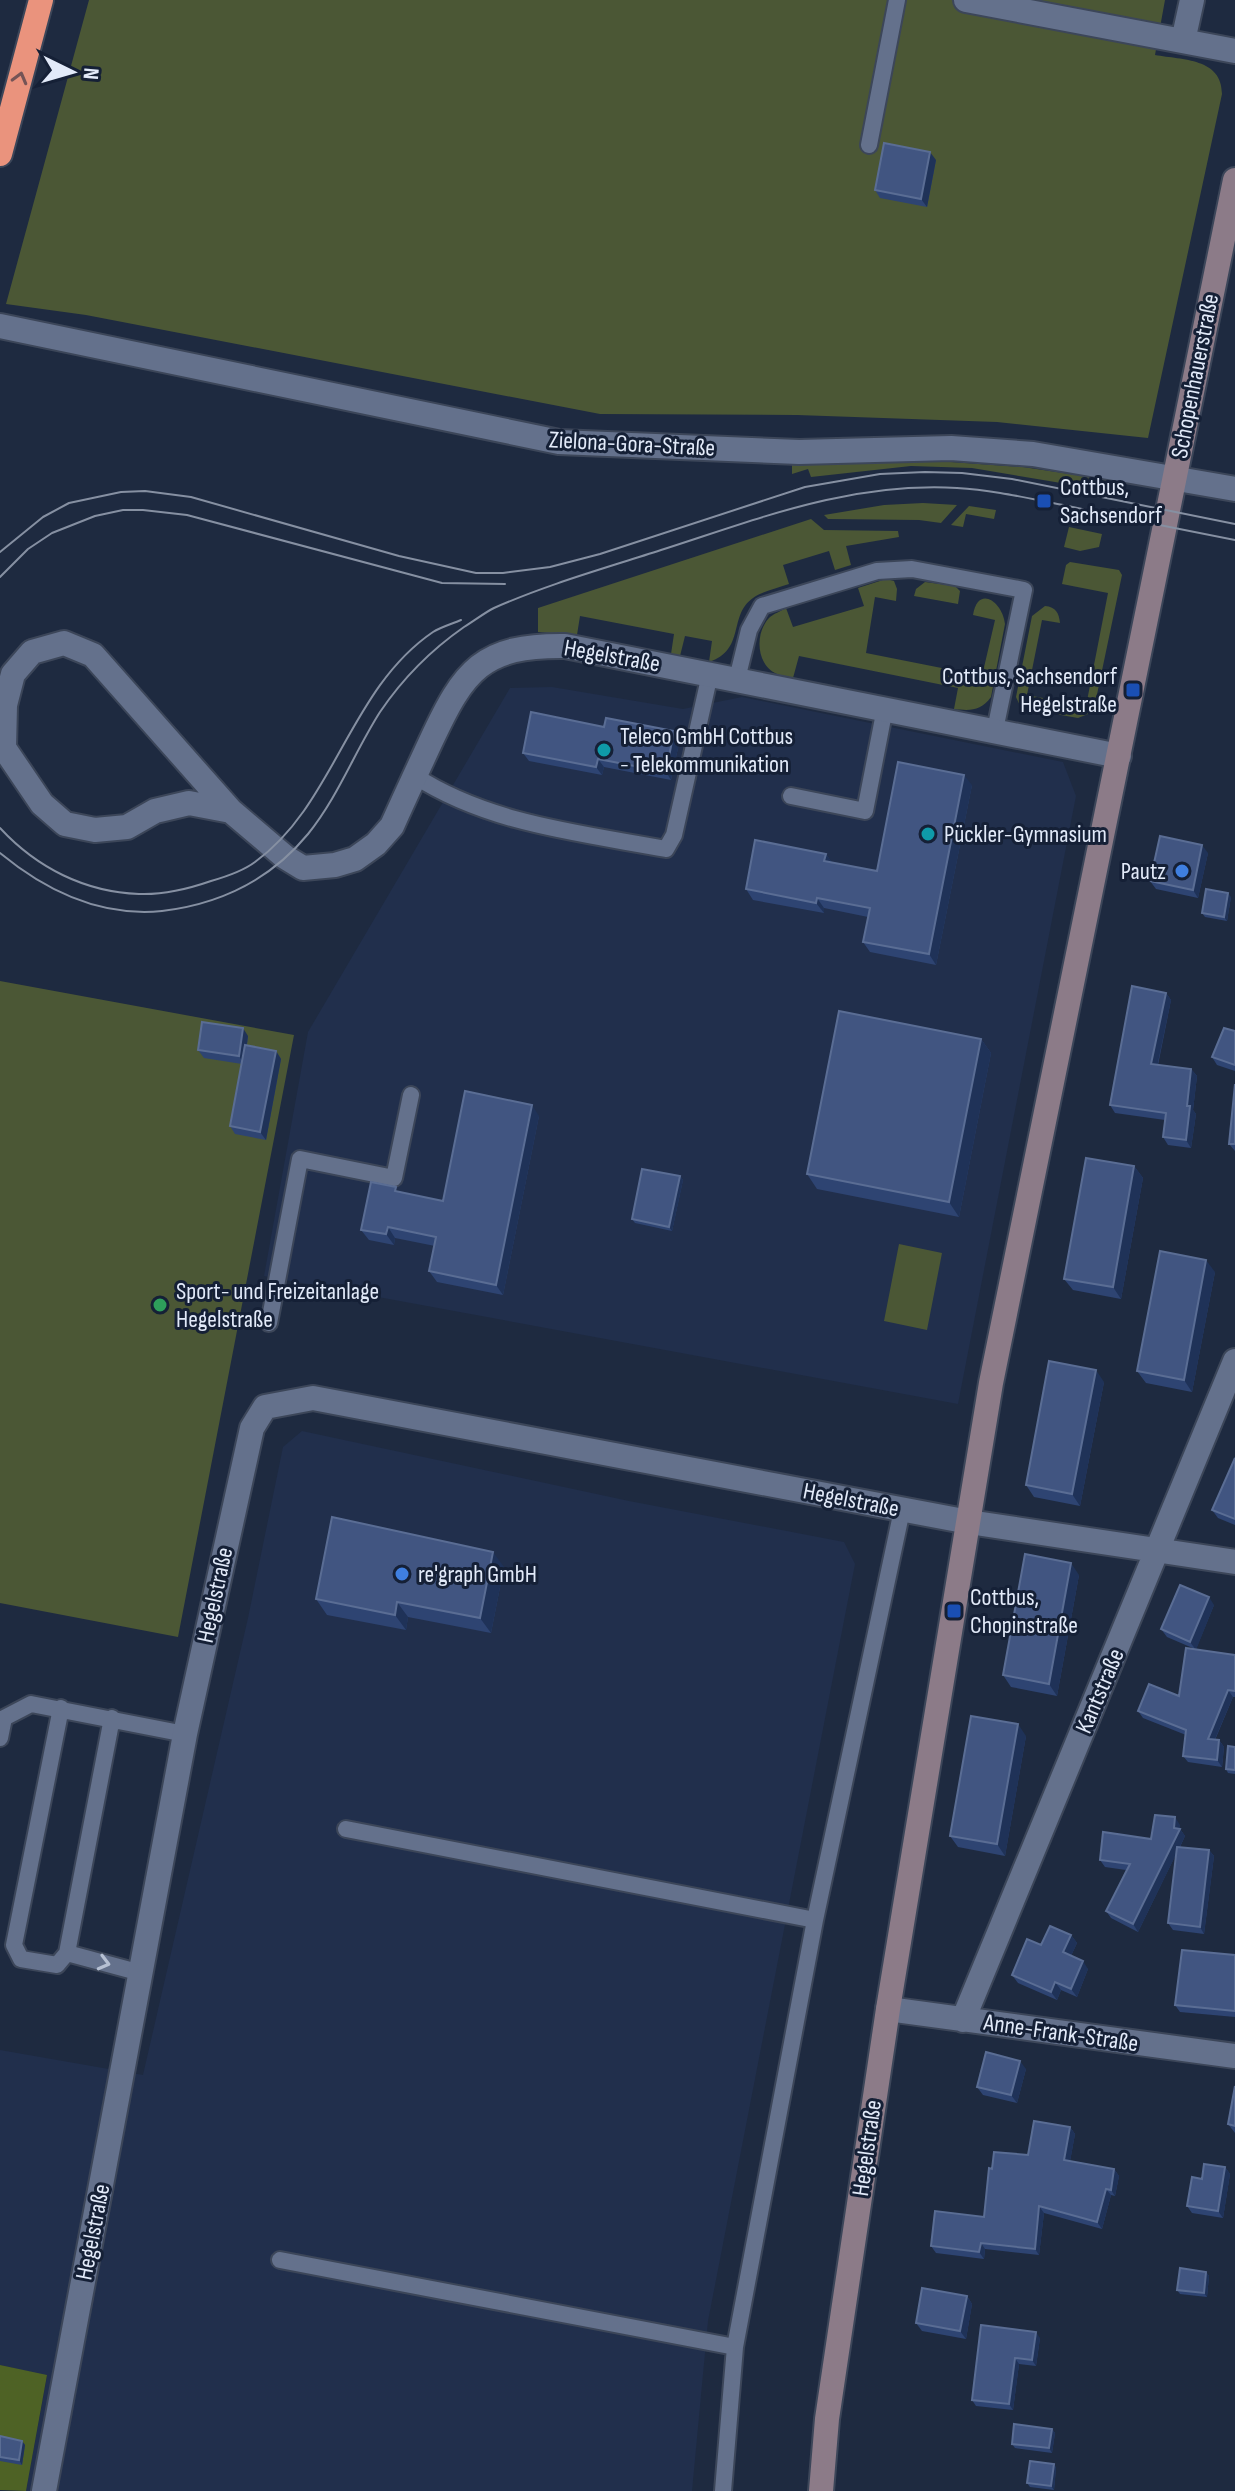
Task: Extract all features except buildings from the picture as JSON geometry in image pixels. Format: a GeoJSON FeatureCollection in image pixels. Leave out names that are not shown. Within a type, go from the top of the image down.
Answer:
{"type":"FeatureCollection","features":[{"type":"Feature","properties":{"kind":"highway"},"geometry":{"type":"LineString","coordinates":[[0,154],[41,0]]}},
{"type":"Feature","properties":{"kind":"street"},"geometry":{"type":"LineString","coordinates":[[966,0],[1235,51]]}},
{"type":"Feature","properties":{"kind":"street"},"geometry":{"type":"LineString","coordinates":[[1183,41],[1192,0]]}},
{"type":"Feature","properties":{"kind":"street","name":"Schopenhauerstraße"},"geometry":{"type":"LineString","coordinates":[[1175,478],[1235,180]]}},
{"type":"Feature","properties":{"kind":"street","name":"Zielona-Gora-Straße"},"geometry":{"type":"LineString","coordinates":[[0,326],[559,442],[799,452],[951,448],[1033,454],[1235,489]]}},
{"type":"Feature","properties":{"kind":"street","name":"Hegelstraße"},"geometry":{"type":"LineString","coordinates":[[821,2491],[827,2419],[888,2009],[991,1383],[1175,478]]}},
{"type":"Feature","properties":{"kind":"street","name":"Hegelstraße"},"geometry":{"type":"LineString","coordinates":[[231,811],[189,803],[155,811],[127,827],[95,830],[65,824],[42,804],[4,748],[5,705],[13,674],[32,652],[64,643],[93,655],[231,811],[285,857],[303,868],[335,865],[355,859],[376,844],[392,826],[453,695],[470,673],[499,655],[531,645],[565,646],[1119,756]]}},
{"type":"Feature","properties":{"kind":"street","name":"Kantstraße"},"geometry":{"type":"LineString","coordinates":[[963,2020],[1235,1361]]}},
{"type":"Feature","properties":{"kind":"street","name":"Hegelstraße"},"geometry":{"type":"LineString","coordinates":[[44,2491],[185,1734],[252,1428],[265,1407],[313,1398],[969,1522],[1235,1562]]}},
{"type":"Feature","properties":{"kind":"street","name":"Anne-Frank-Straße"},"geometry":{"type":"LineString","coordinates":[[888,2009],[1235,2056]]}},
{"type":"Feature","properties":{"kind":"lane"},"geometry":{"type":"LineString","coordinates":[[869,145],[897,0]]}},
{"type":"Feature","properties":{"kind":"lane"},"geometry":{"type":"LineString","coordinates":[[737,679],[749,630],[762,606],[877,571],[912,569],[1011,587],[1024,590],[995,730]]}},
{"type":"Feature","properties":{"kind":"lane"},"geometry":{"type":"LineString","coordinates":[[415,776],[441,793],[512,820],[666,849],[674,835],[710,674]]}},
{"type":"Feature","properties":{"kind":"lane"},"geometry":{"type":"LineString","coordinates":[[791,796],[865,811],[885,708]]}},
{"type":"Feature","properties":{"kind":"lane"},"geometry":{"type":"LineString","coordinates":[[269,1323],[300,1159],[394,1178],[411,1095]]}},
{"type":"Feature","properties":{"kind":"lane"},"geometry":{"type":"LineString","coordinates":[[723,2491],[735,2347],[815,1920],[902,1510]]}},
{"type":"Feature","properties":{"kind":"lane"},"geometry":{"type":"LineString","coordinates":[[0,1738],[4,1718],[31,1704],[185,1734]]}},
{"type":"Feature","properties":{"kind":"lane"},"geometry":{"type":"LineString","coordinates":[[61,1708],[14,1945],[21,1959],[57,1965],[67,1953],[112,1718]]}},
{"type":"Feature","properties":{"kind":"lane"},"geometry":{"type":"LineString","coordinates":[[346,1829],[815,1920]]}},
{"type":"Feature","properties":{"kind":"lane"},"geometry":{"type":"LineString","coordinates":[[67,1953],[141,1973]]}},
{"type":"Feature","properties":{"kind":"lane"},"geometry":{"type":"LineString","coordinates":[[280,2260],[735,2347]]}},
{"type":"Feature","properties":{"kind":"shaded area"},"geometry":{"type":"Polygon","coordinates":[[[552,687],[683,709],[742,697],[1063,762],[1076,796],[958,1404],[264,1276],[308,1032],[510,688],[552,687]]]}},
{"type":"Feature","properties":{"kind":"shaded area"},"geometry":{"type":"Polygon","coordinates":[[[302,1431],[629,1501],[844,1542],[855,1564],[708,2321],[692,2491],[26,2491],[47,2376],[0,2365],[0,2050],[143,2075],[248,1618],[283,1447],[302,1431]]]}},
{"type":"Feature","properties":{"kind":"green space"},"geometry":{"type":"Polygon","coordinates":[[[89,0],[1165,0],[1155,55],[1189,60],[1208,67],[1220,82],[1222,94],[1148,438],[997,422],[797,415],[600,414],[86,315],[6,304],[89,0]]]}},
{"type":"Feature","properties":{"kind":"green space"},"geometry":{"type":"Polygon","coordinates":[[[792,461],[951,462],[1023,467],[1117,481],[1115,492],[972,468],[911,466],[811,477],[808,469],[792,474],[792,461]]]}},
{"type":"Feature","properties":{"kind":"green space"},"geometry":{"type":"Polygon","coordinates":[[[884,505],[957,505],[941,523],[828,519],[824,515],[884,505]]]}},
{"type":"Feature","properties":{"kind":"green space"},"geometry":{"type":"Polygon","coordinates":[[[969,506],[996,510],[994,519],[966,514],[963,527],[951,525],[969,506]]]}},
{"type":"Feature","properties":{"kind":"green space"},"geometry":{"type":"Polygon","coordinates":[[[811,519],[824,530],[898,531],[899,537],[846,546],[851,565],[835,570],[829,551],[783,565],[789,584],[761,593],[745,605],[728,649],[709,662],[712,641],[685,636],[680,656],[671,654],[674,634],[580,616],[577,635],[538,632],[538,608],[811,519]]]}},
{"type":"Feature","properties":{"kind":"green space"},"geometry":{"type":"Polygon","coordinates":[[[1069,527],[1102,534],[1099,547],[1080,551],[1064,547],[1069,527]]]}},
{"type":"Feature","properties":{"kind":"green space"},"geometry":{"type":"Polygon","coordinates":[[[1070,562],[1119,570],[1122,575],[1095,704],[1088,714],[1078,718],[1021,708],[1016,697],[1032,616],[1045,606],[1056,611],[1060,623],[1042,620],[1027,695],[1086,706],[1108,593],[1062,584],[1066,565],[1070,562]]]}},
{"type":"Feature","properties":{"kind":"green space"},"geometry":{"type":"Polygon","coordinates":[[[886,579],[894,581],[896,601],[875,597],[866,653],[982,676],[995,620],[973,615],[980,600],[985,598],[1000,609],[1005,624],[991,697],[983,705],[970,710],[954,709],[958,688],[799,656],[793,678],[775,673],[764,662],[760,647],[761,632],[773,615],[786,608],[793,627],[864,606],[858,588],[886,579]]]}},
{"type":"Feature","properties":{"kind":"green space"},"geometry":{"type":"Polygon","coordinates":[[[925,582],[955,586],[960,591],[958,604],[914,596],[916,589],[925,582]]]}},
{"type":"Feature","properties":{"kind":"green space"},"geometry":{"type":"Polygon","coordinates":[[[0,981],[294,1035],[178,1637],[0,1603],[0,981]]]}},
{"type":"Feature","properties":{"kind":"green space"},"geometry":{"type":"Polygon","coordinates":[[[899,1244],[942,1253],[927,1330],[884,1321],[899,1244]]]}},
{"type":"Feature","properties":{"kind":"green space"},"geometry":{"type":"Polygon","coordinates":[[[0,2365],[47,2375],[26,2491],[0,2490],[0,2365]]]}},
{"type":"Feature","properties":{"kind":"tram line"},"geometry":{"type":"LineString","coordinates":[[0,552],[43,517],[69,503],[121,492],[145,491],[191,497],[399,556],[476,573],[503,573],[550,567],[600,554],[805,487],[880,474],[925,472],[1012,479],[1235,524]]}},
{"type":"Feature","properties":{"kind":"tram line"},"geometry":{"type":"LineString","coordinates":[[0,853],[55,890],[117,910],[139,912],[183,908],[243,887],[278,864],[308,834],[328,805],[371,727],[398,688],[418,665],[464,627],[494,608],[556,584],[806,505],[880,491],[971,489],[1235,540]]}},
{"type":"Feature","properties":{"kind":"tram line"},"geometry":{"type":"LineString","coordinates":[[0,577],[28,549],[52,533],[95,516],[123,510],[143,510],[187,515],[442,583],[505,584]]}},
{"type":"Feature","properties":{"kind":"tram line"},"geometry":{"type":"LineString","coordinates":[[0,828],[46,866],[81,883],[100,888],[148,894],[176,891],[228,876],[255,862],[282,838],[305,810],[381,684],[405,656],[433,632],[461,620]]}},
{"type":"Feature","properties":{"kind":"place","name":"Cottbus, Sachsendorf"},"geometry":{"type":"Point","coordinates":[1044,501]}},
{"type":"Feature","properties":{"kind":"place","name":"Cottbus, Sachsendorf Hegelstraße"},"geometry":{"type":"Point","coordinates":[1133,690]}},
{"type":"Feature","properties":{"kind":"place","name":"Teleco GmbH Cottbus - Telekommunikation"},"geometry":{"type":"Point","coordinates":[604,750]}},
{"type":"Feature","properties":{"kind":"place","name":"Pückler-Gymnasium"},"geometry":{"type":"Point","coordinates":[928,834]}},
{"type":"Feature","properties":{"kind":"place","name":"Pautz"},"geometry":{"type":"Point","coordinates":[1182,871]}},
{"type":"Feature","properties":{"kind":"place","name":"Sport- und Freizeitanlage Hegelstraße"},"geometry":{"type":"Point","coordinates":[160,1305]}},
{"type":"Feature","properties":{"kind":"place","name":"re'graph GmbH"},"geometry":{"type":"Point","coordinates":[402,1574]}},
{"type":"Feature","properties":{"kind":"place","name":"Cottbus, Chopinstraße"},"geometry":{"type":"Point","coordinates":[954,1611]}}]}
